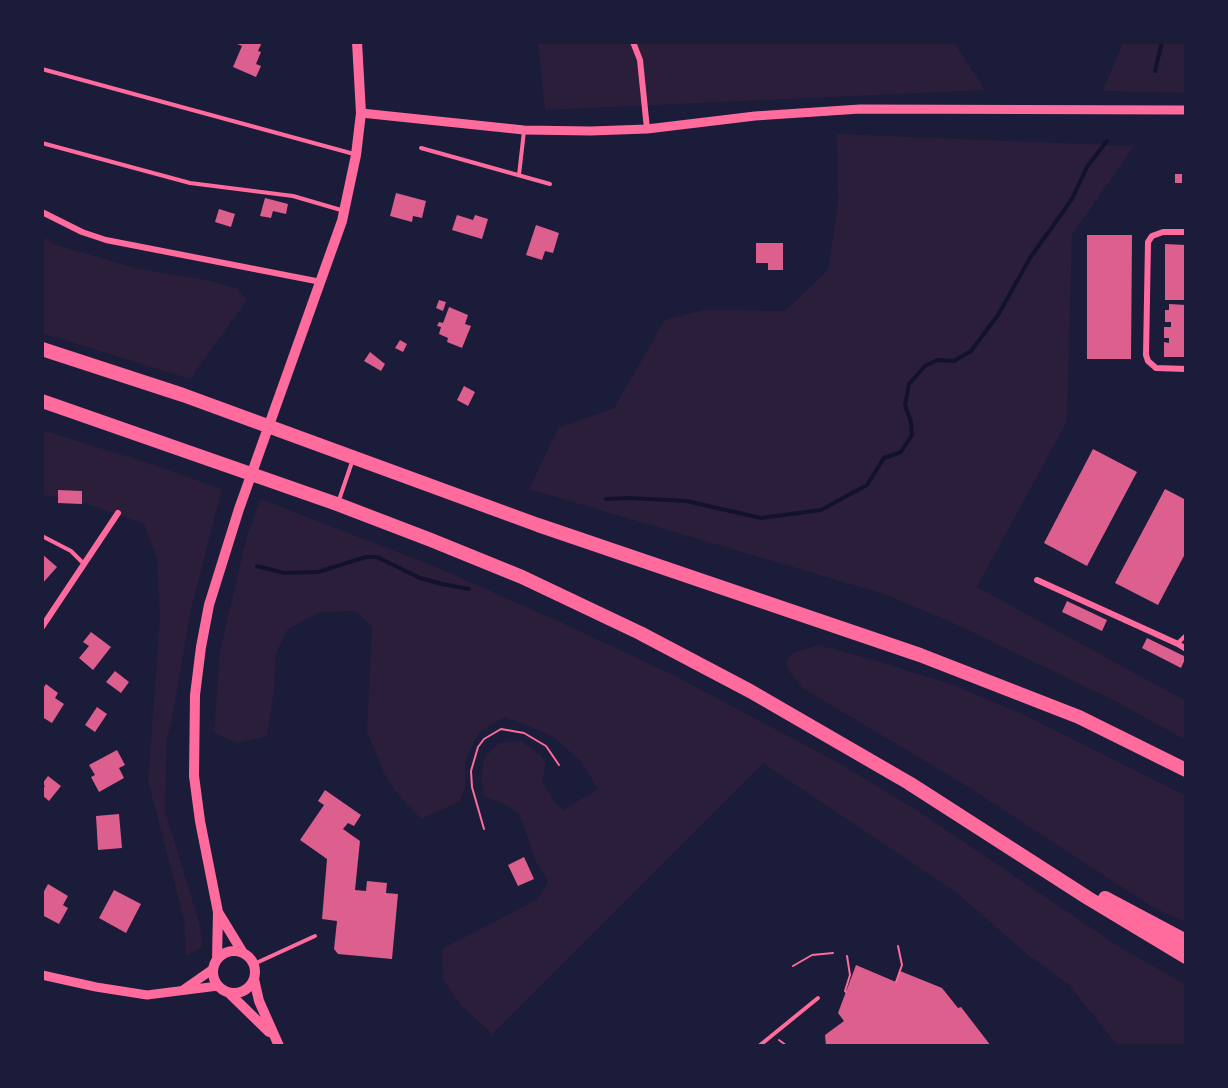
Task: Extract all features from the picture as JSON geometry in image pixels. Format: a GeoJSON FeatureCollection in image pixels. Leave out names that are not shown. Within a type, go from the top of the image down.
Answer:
{"type":"FeatureCollection","features":[{"type":"Feature","properties":{"kind":"highway"},"geometry":{"type":"LineString","coordinates":[[42,349],[194,399],[538,525],[970,673],[1079,717],[1186,770]]}},
{"type":"Feature","properties":{"kind":"highway"},"geometry":{"type":"LineString","coordinates":[[42,401],[337,504],[522,577],[640,633],[828,735],[1186,957]]}},
{"type":"Feature","properties":{"kind":"highway"},"geometry":{"type":"LineString","coordinates":[[998,839],[1186,941]]}},
{"type":"Feature","properties":{"kind":"main road"},"geometry":{"type":"LineString","coordinates":[[272,1035],[229,993],[218,986],[213,975],[218,912],[200,821],[194,776],[195,695],[209,605],[239,508],[345,211],[356,155],[361,112],[357,42]]}},
{"type":"Feature","properties":{"kind":"main road"},"geometry":{"type":"LineString","coordinates":[[218,912],[243,952],[254,964],[254,979],[259,1001],[272,1035],[279,1046]]}},
{"type":"Feature","properties":{"kind":"main road"},"geometry":{"type":"LineString","coordinates":[[215,964],[226,952],[243,952]]}},
{"type":"Feature","properties":{"kind":"main road"},"geometry":{"type":"LineString","coordinates":[[229,993],[244,991],[254,979]]}},
{"type":"Feature","properties":{"kind":"street"},"geometry":{"type":"LineString","coordinates":[[633,42],[640,60],[647,129]]}},
{"type":"Feature","properties":{"kind":"street"},"geometry":{"type":"LineString","coordinates":[[361,112],[524,130],[591,131],[647,129],[755,116],[860,110],[1186,110]]}},
{"type":"Feature","properties":{"kind":"street"},"geometry":{"type":"LineString","coordinates":[[42,212],[82,232],[115,242],[321,282]]}},
{"type":"Feature","properties":{"kind":"street"},"geometry":{"type":"LineString","coordinates":[[1186,232],[1162,232],[1152,236],[1147,248],[1146,355],[1152,365],[1162,369],[1186,369]]}},
{"type":"Feature","properties":{"kind":"street"},"geometry":{"type":"LineString","coordinates":[[42,627],[118,513]]}},
{"type":"Feature","properties":{"kind":"street"},"geometry":{"type":"LineString","coordinates":[[1037,580],[1186,649]]}},
{"type":"Feature","properties":{"kind":"street"},"geometry":{"type":"LineString","coordinates":[[180,992],[215,964]]}},
{"type":"Feature","properties":{"kind":"street"},"geometry":{"type":"LineString","coordinates":[[42,975],[147,995],[218,986]]}},
{"type":"Feature","properties":{"kind":"lane"},"geometry":{"type":"LineString","coordinates":[[42,69],[356,155]]}},
{"type":"Feature","properties":{"kind":"lane"},"geometry":{"type":"LineString","coordinates":[[519,175],[524,130]]}},
{"type":"Feature","properties":{"kind":"lane"},"geometry":{"type":"LineString","coordinates":[[42,143],[190,183],[293,195],[345,211]]}},
{"type":"Feature","properties":{"kind":"lane"},"geometry":{"type":"LineString","coordinates":[[421,148],[550,183]]}},
{"type":"Feature","properties":{"kind":"lane"},"geometry":{"type":"LineString","coordinates":[[337,504],[354,458]]}},
{"type":"Feature","properties":{"kind":"lane"},"geometry":{"type":"LineString","coordinates":[[42,536],[71,551],[84,564]]}},
{"type":"Feature","properties":{"kind":"lane"},"geometry":{"type":"LineString","coordinates":[[1178,644],[1186,635]]}},
{"type":"Feature","properties":{"kind":"lane"},"geometry":{"type":"LineString","coordinates":[[254,964],[315,936]]}},
{"type":"Feature","properties":{"kind":"lane"},"geometry":{"type":"LineString","coordinates":[[759,1046],[818,998]]}},
{"type":"Feature","properties":{"kind":"path"},"geometry":{"type":"LineString","coordinates":[[484,829],[472,787],[471,771],[478,747],[484,739],[501,729],[524,733],[546,746],[559,765]]}},
{"type":"Feature","properties":{"kind":"path"},"geometry":{"type":"LineString","coordinates":[[896,982],[902,965],[898,946]]}},
{"type":"Feature","properties":{"kind":"path"},"geometry":{"type":"LineString","coordinates":[[793,966],[812,955],[833,953]]}},
{"type":"Feature","properties":{"kind":"path"},"geometry":{"type":"LineString","coordinates":[[846,992],[850,975],[847,956]]}},
{"type":"Feature","properties":{"kind":"shaded area"},"geometry":{"type":"Polygon","coordinates":[[[538,42],[954,42],[985,90],[545,110],[538,42]]]}},
{"type":"Feature","properties":{"kind":"shaded area"},"geometry":{"type":"Polygon","coordinates":[[[1123,42],[1186,42],[1186,93],[1103,91],[1123,42]]]}},
{"type":"Feature","properties":{"kind":"shaded area"},"geometry":{"type":"Polygon","coordinates":[[[837,134],[1134,146],[1072,235],[1067,421],[977,587],[1186,701],[1186,740],[1113,700],[953,623],[884,594],[529,489],[558,428],[614,408],[665,320],[703,310],[785,311],[828,270],[838,204],[837,134]]]}},
{"type":"Feature","properties":{"kind":"shaded area"},"geometry":{"type":"Polygon","coordinates":[[[42,235],[53,244],[135,268],[206,280],[236,288],[247,300],[190,379],[42,333],[42,235]]]}},
{"type":"Feature","properties":{"kind":"shaded area"},"geometry":{"type":"Polygon","coordinates":[[[42,430],[222,489],[191,609],[167,738],[165,811],[199,922],[203,946],[186,956],[184,919],[148,781],[160,618],[157,558],[144,524],[73,499],[42,495],[42,430]]]}},
{"type":"Feature","properties":{"kind":"shaded area"},"geometry":{"type":"Polygon","coordinates":[[[261,499],[436,567],[571,627],[677,677],[837,762],[918,811],[1121,948],[1186,985],[1186,1046],[1118,1046],[1068,984],[1028,955],[957,893],[763,763],[492,1034],[462,1006],[443,980],[442,949],[538,899],[548,881],[536,862],[520,815],[503,803],[484,797],[481,778],[484,758],[499,743],[521,741],[541,755],[546,764],[542,781],[563,810],[598,789],[582,763],[553,736],[505,717],[480,731],[465,761],[465,788],[459,802],[421,819],[401,798],[385,775],[367,732],[372,627],[355,611],[320,612],[288,629],[276,653],[274,690],[267,736],[237,743],[214,733],[220,651],[247,536],[261,499]]]}},
{"type":"Feature","properties":{"kind":"shaded area"},"geometry":{"type":"Polygon","coordinates":[[[818,645],[953,685],[1022,714],[1186,796],[1186,922],[1154,908],[967,786],[804,689],[785,663],[792,653],[818,645]]]}},
{"type":"Feature","properties":{"kind":"building"},"geometry":{"type":"Polygon","coordinates":[[[238,42],[262,42],[256,64],[261,66],[256,77],[233,67],[242,46],[237,44],[238,42]]]}},
{"type":"Feature","properties":{"kind":"building"},"geometry":{"type":"Polygon","coordinates":[[[1175,174],[1182,174],[1182,183],[1175,183],[1175,174]]]}},
{"type":"Feature","properties":{"kind":"building"},"geometry":{"type":"Polygon","coordinates":[[[396,193],[426,201],[422,218],[413,216],[412,222],[390,216],[396,193]]]}},
{"type":"Feature","properties":{"kind":"building"},"geometry":{"type":"Polygon","coordinates":[[[265,198],[288,204],[286,214],[273,211],[271,218],[260,216],[265,198]]]}},
{"type":"Feature","properties":{"kind":"building"},"geometry":{"type":"Polygon","coordinates":[[[219,209],[235,214],[231,227],[215,222],[219,209]]]}},
{"type":"Feature","properties":{"kind":"building"},"geometry":{"type":"Polygon","coordinates":[[[457,215],[473,220],[475,215],[488,219],[482,239],[452,230],[457,215]]]}},
{"type":"Feature","properties":{"kind":"building"},"geometry":{"type":"Polygon","coordinates":[[[536,225],[559,233],[553,253],[545,251],[542,260],[526,255],[536,225]]]}},
{"type":"Feature","properties":{"kind":"building"},"geometry":{"type":"Polygon","coordinates":[[[1087,235],[1132,235],[1131,359],[1087,359],[1087,235]]]}},
{"type":"Feature","properties":{"kind":"building"},"geometry":{"type":"Polygon","coordinates":[[[756,243],[783,243],[783,270],[768,270],[768,263],[756,263],[756,243]]]}},
{"type":"Feature","properties":{"kind":"building"},"geometry":{"type":"Polygon","coordinates":[[[1165,244],[1186,245],[1186,300],[1165,300],[1165,244]]]}},
{"type":"Feature","properties":{"kind":"building"},"geometry":{"type":"Polygon","coordinates":[[[439,300],[446,302],[443,311],[436,308],[439,300]]]}},
{"type":"Feature","properties":{"kind":"building"},"geometry":{"type":"Polygon","coordinates":[[[1169,304],[1186,305],[1186,357],[1164,357],[1164,342],[1169,343],[1169,338],[1164,338],[1164,327],[1171,327],[1171,322],[1165,322],[1165,310],[1169,310],[1169,304]]]}},
{"type":"Feature","properties":{"kind":"building"},"geometry":{"type":"Polygon","coordinates":[[[449,307],[468,315],[465,324],[471,326],[462,348],[447,342],[448,338],[439,334],[441,327],[437,326],[439,322],[443,323],[449,307]]]}},
{"type":"Feature","properties":{"kind":"building"},"geometry":{"type":"Polygon","coordinates":[[[400,340],[407,344],[403,352],[395,348],[400,340]]]}},
{"type":"Feature","properties":{"kind":"building"},"geometry":{"type":"Polygon","coordinates":[[[370,352],[385,364],[381,371],[364,361],[370,352]]]}},
{"type":"Feature","properties":{"kind":"building"},"geometry":{"type":"Polygon","coordinates":[[[464,386],[475,392],[468,406],[457,400],[464,386]]]}},
{"type":"Feature","properties":{"kind":"building"},"geometry":{"type":"Polygon","coordinates":[[[1093,449],[1137,472],[1087,566],[1044,543],[1093,449]]]}},
{"type":"Feature","properties":{"kind":"building"},"geometry":{"type":"Polygon","coordinates":[[[1165,489],[1186,500],[1186,552],[1158,605],[1115,583],[1165,489]]]}},
{"type":"Feature","properties":{"kind":"building"},"geometry":{"type":"Polygon","coordinates":[[[58,490],[82,491],[82,504],[58,503],[58,490]]]}},
{"type":"Feature","properties":{"kind":"building"},"geometry":{"type":"Polygon","coordinates":[[[42,554],[57,567],[42,584],[42,554]]]}},
{"type":"Feature","properties":{"kind":"building"},"geometry":{"type":"Polygon","coordinates":[[[1067,601],[1107,620],[1102,631],[1062,612],[1067,601]]]}},
{"type":"Feature","properties":{"kind":"building"},"geometry":{"type":"Polygon","coordinates":[[[91,632],[111,647],[93,670],[79,658],[89,646],[83,642],[91,632]]]}},
{"type":"Feature","properties":{"kind":"building"},"geometry":{"type":"Polygon","coordinates":[[[1147,638],[1186,657],[1181,668],[1142,648],[1147,638]]]}},
{"type":"Feature","properties":{"kind":"building"},"geometry":{"type":"Polygon","coordinates":[[[115,671],[129,682],[121,693],[106,682],[115,671]]]}},
{"type":"Feature","properties":{"kind":"building"},"geometry":{"type":"Polygon","coordinates":[[[46,684],[58,693],[55,698],[64,704],[52,723],[42,717],[42,690],[46,684]]]}},
{"type":"Feature","properties":{"kind":"building"},"geometry":{"type":"Polygon","coordinates":[[[97,707],[107,714],[95,732],[85,725],[97,707]]]}},
{"type":"Feature","properties":{"kind":"building"},"geometry":{"type":"Polygon","coordinates":[[[117,750],[125,765],[119,768],[124,778],[99,792],[91,777],[95,775],[89,765],[117,750]]]}},
{"type":"Feature","properties":{"kind":"building"},"geometry":{"type":"Polygon","coordinates":[[[48,776],[61,786],[49,801],[42,795],[45,786],[42,784],[48,776]]]}},
{"type":"Feature","properties":{"kind":"building"},"geometry":{"type":"Polygon","coordinates":[[[325,790],[361,815],[354,826],[348,823],[343,829],[360,841],[355,890],[366,891],[367,881],[387,883],[386,893],[398,894],[392,959],[338,954],[334,949],[337,921],[322,919],[327,859],[300,840],[324,805],[318,801],[325,790]]]}},
{"type":"Feature","properties":{"kind":"building"},"geometry":{"type":"Polygon","coordinates":[[[119,814],[122,848],[98,850],[96,816],[119,814]]]}},
{"type":"Feature","properties":{"kind":"building"},"geometry":{"type":"Polygon","coordinates":[[[524,857],[534,879],[518,886],[508,865],[524,857]]]}},
{"type":"Feature","properties":{"kind":"building"},"geometry":{"type":"Polygon","coordinates":[[[48,884],[68,896],[63,905],[68,908],[59,924],[42,915],[42,895],[48,884]]]}},
{"type":"Feature","properties":{"kind":"building"},"geometry":{"type":"Polygon","coordinates":[[[114,890],[141,904],[126,933],[99,918],[114,890]]]}},
{"type":"Feature","properties":{"kind":"building"},"geometry":{"type":"Polygon","coordinates":[[[856,965],[896,982],[900,971],[942,988],[958,1008],[961,1007],[991,1046],[826,1046],[825,1035],[844,1021],[838,1013],[856,965]]]}},
{"type":"Feature","properties":{"kind":"waterway"},"geometry":{"type":"LineString","coordinates":[[1155,71],[1162,42]]}},
{"type":"Feature","properties":{"kind":"waterway"},"geometry":{"type":"LineString","coordinates":[[606,499],[686,501],[761,518],[821,510],[867,485],[884,458],[901,452],[912,435],[911,422],[905,405],[909,384],[925,366],[937,360],[954,361],[971,351],[998,315],[1030,258],[1072,199],[1087,167],[1107,141]]}},
{"type":"Feature","properties":{"kind":"waterway"},"geometry":{"type":"LineString","coordinates":[[257,566],[284,573],[318,572],[366,557],[377,557],[420,578],[469,589]]}}]}
